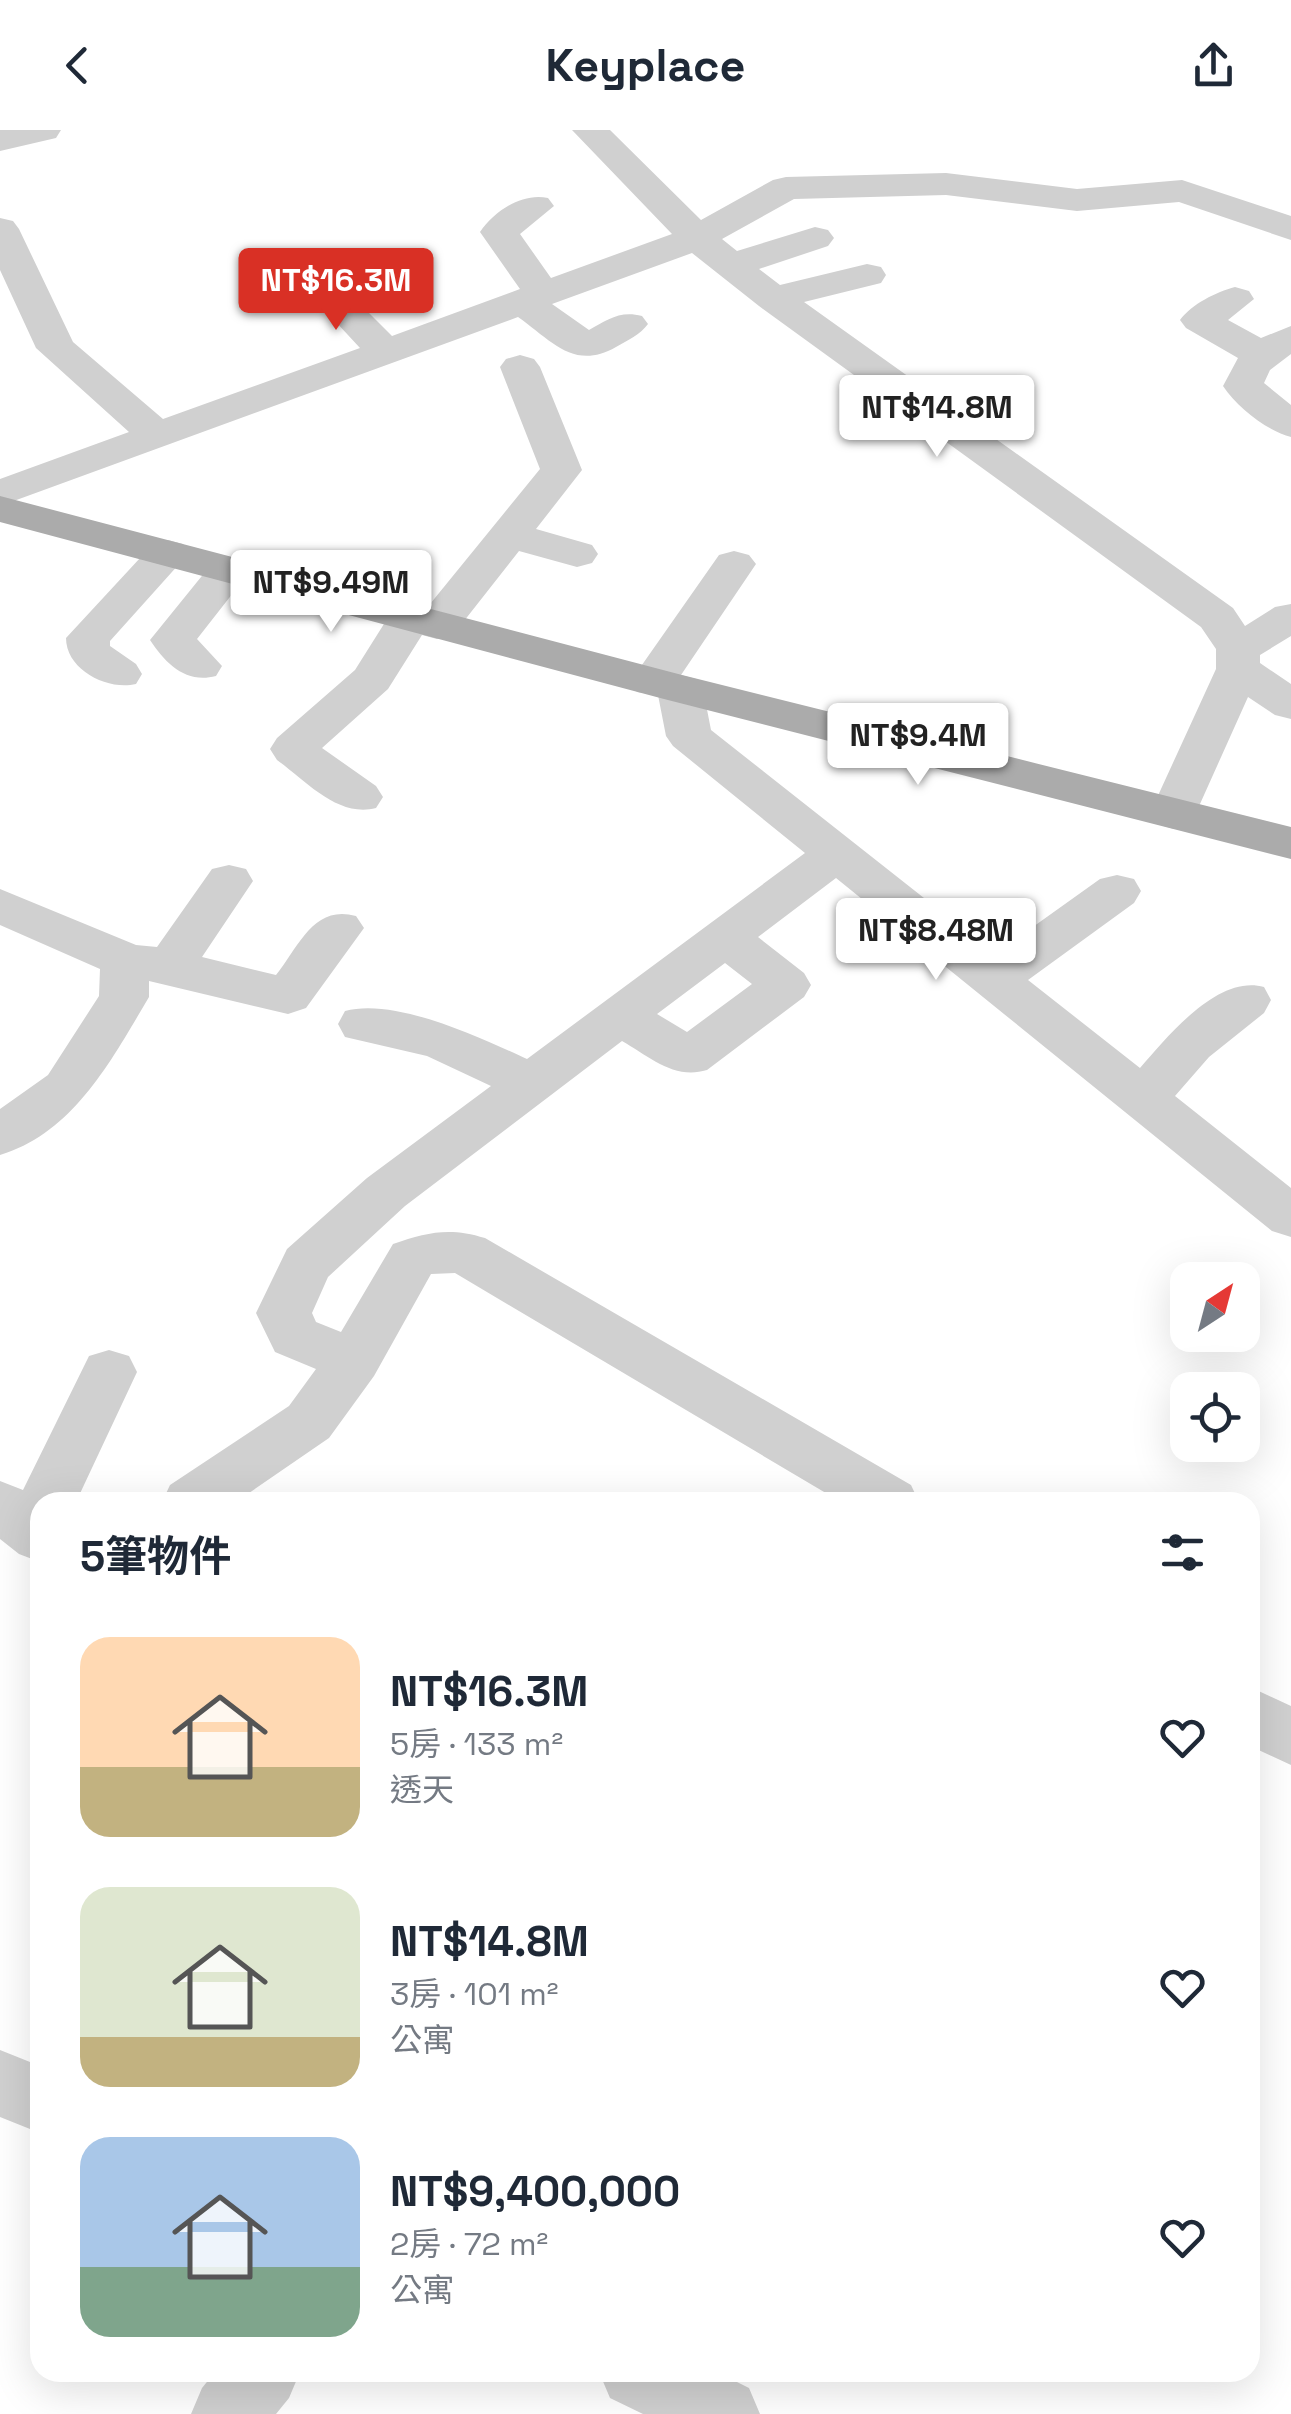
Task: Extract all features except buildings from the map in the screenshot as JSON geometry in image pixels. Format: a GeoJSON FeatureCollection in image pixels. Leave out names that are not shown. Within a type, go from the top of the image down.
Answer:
{"type":"FeatureCollection","features":[{"type":"Feature","properties":{"kind":"main road"},"geometry":{"type":"LineString","coordinates":[[0,509],[666,685],[1291,843]]}},
{"type":"Feature","properties":{"kind":"street"},"geometry":{"type":"LineString","coordinates":[[0,140],[43,130]]}},
{"type":"Feature","properties":{"kind":"street"},"geometry":{"type":"LineString","coordinates":[[590,130],[697,238],[773,298],[1217,618],[1238,659],[1291,705]]}},
{"type":"Feature","properties":{"kind":"street"},"geometry":{"type":"LineString","coordinates":[[0,493],[697,238],[786,188],[946,184],[1076,200],[1182,190],[1291,229]]}},
{"type":"Feature","properties":{"kind":"street"},"geometry":{"type":"LineString","coordinates":[[534,206],[498,232],[533,298],[586,348],[628,324]]}},
{"type":"Feature","properties":{"kind":"street"},"geometry":{"type":"LineString","coordinates":[[0,229],[56,348],[158,435]]}},
{"type":"Feature","properties":{"kind":"street"},"geometry":{"type":"LineString","coordinates":[[732,266],[815,238]]}},
{"type":"Feature","properties":{"kind":"street"},"geometry":{"type":"LineString","coordinates":[[773,298],[867,276]]}},
{"type":"Feature","properties":{"kind":"street"},"geometry":{"type":"LineString","coordinates":[[348,282],[341,307],[386,352]]}},
{"type":"Feature","properties":{"kind":"street"},"geometry":{"type":"LineString","coordinates":[[1235,299],[1200,320],[1276,346]]}},
{"type":"Feature","properties":{"kind":"street"},"geometry":{"type":"LineString","coordinates":[[1276,346],[1248,368],[1243,386],[1291,424]]}},
{"type":"Feature","properties":{"kind":"street"},"geometry":{"type":"LineString","coordinates":[[359,797],[293,749],[372,679],[509,535],[561,470],[520,367]]}},
{"type":"Feature","properties":{"kind":"street"},"geometry":{"type":"LineString","coordinates":[[509,535],[577,554]]}},
{"type":"Feature","properties":{"kind":"street"},"geometry":{"type":"LineString","coordinates":[[120,674],[88,651],[88,638],[168,554]]}},
{"type":"Feature","properties":{"kind":"street"},"geometry":{"type":"LineString","coordinates":[[734,564],[666,685],[689,736],[1142,1098],[1279,1190]]}},
{"type":"Feature","properties":{"kind":"street"},"geometry":{"type":"LineString","coordinates":[[200,666],[172,640],[229,570]]}},
{"type":"Feature","properties":{"kind":"street"},"geometry":{"type":"LineString","coordinates":[[1174,814],[1238,659],[1291,617]]}},
{"type":"Feature","properties":{"kind":"street"},"geometry":{"type":"LineString","coordinates":[[354,1360],[295,1337],[284,1313],[306,1264],[386,1192],[837,853]]}},
{"type":"Feature","properties":{"kind":"street"},"geometry":{"type":"LineString","coordinates":[[0,1136],[66,1088],[148,963],[229,881]]}},
{"type":"Feature","properties":{"kind":"street"},"geometry":{"type":"LineString","coordinates":[[994,979],[1117,892]]}},
{"type":"Feature","properties":{"kind":"street"},"geometry":{"type":"LineString","coordinates":[[0,906],[148,963],[288,996],[339,928]]}},
{"type":"Feature","properties":{"kind":"street"},"geometry":{"type":"LineString","coordinates":[[620,1016],[689,1057],[786,985],[725,937]]}},
{"type":"Feature","properties":{"kind":"street"},"geometry":{"type":"LineString","coordinates":[[1142,1098],[1191,1044],[1246,1000]]}},
{"type":"Feature","properties":{"kind":"street"},"geometry":{"type":"LineString","coordinates":[[363,1024],[440,1041],[531,1083]]}},
{"type":"Feature","properties":{"kind":"street"},"geometry":{"type":"LineString","coordinates":[[206,1492],[309,1422],[354,1360],[412,1259],[438,1250],[466,1252],[873,1492]]}},
{"type":"Feature","properties":{"kind":"street"},"geometry":{"type":"LineString","coordinates":[[46,1492],[109,1372]]}},
{"type":"Feature","properties":{"kind":"street"},"geometry":{"type":"LineString","coordinates":[[1260,1720],[1291,1738]]}},
{"type":"Feature","properties":{"kind":"street"},"geometry":{"type":"LineString","coordinates":[[0,2083],[30,2096]]}},
{"type":"Feature","properties":{"kind":"street"},"geometry":{"type":"LineString","coordinates":[[228,2414],[255,2382]]}},
{"type":"Feature","properties":{"kind":"street"},"geometry":{"type":"LineString","coordinates":[[656,2382],[722,2414]]}}]}
